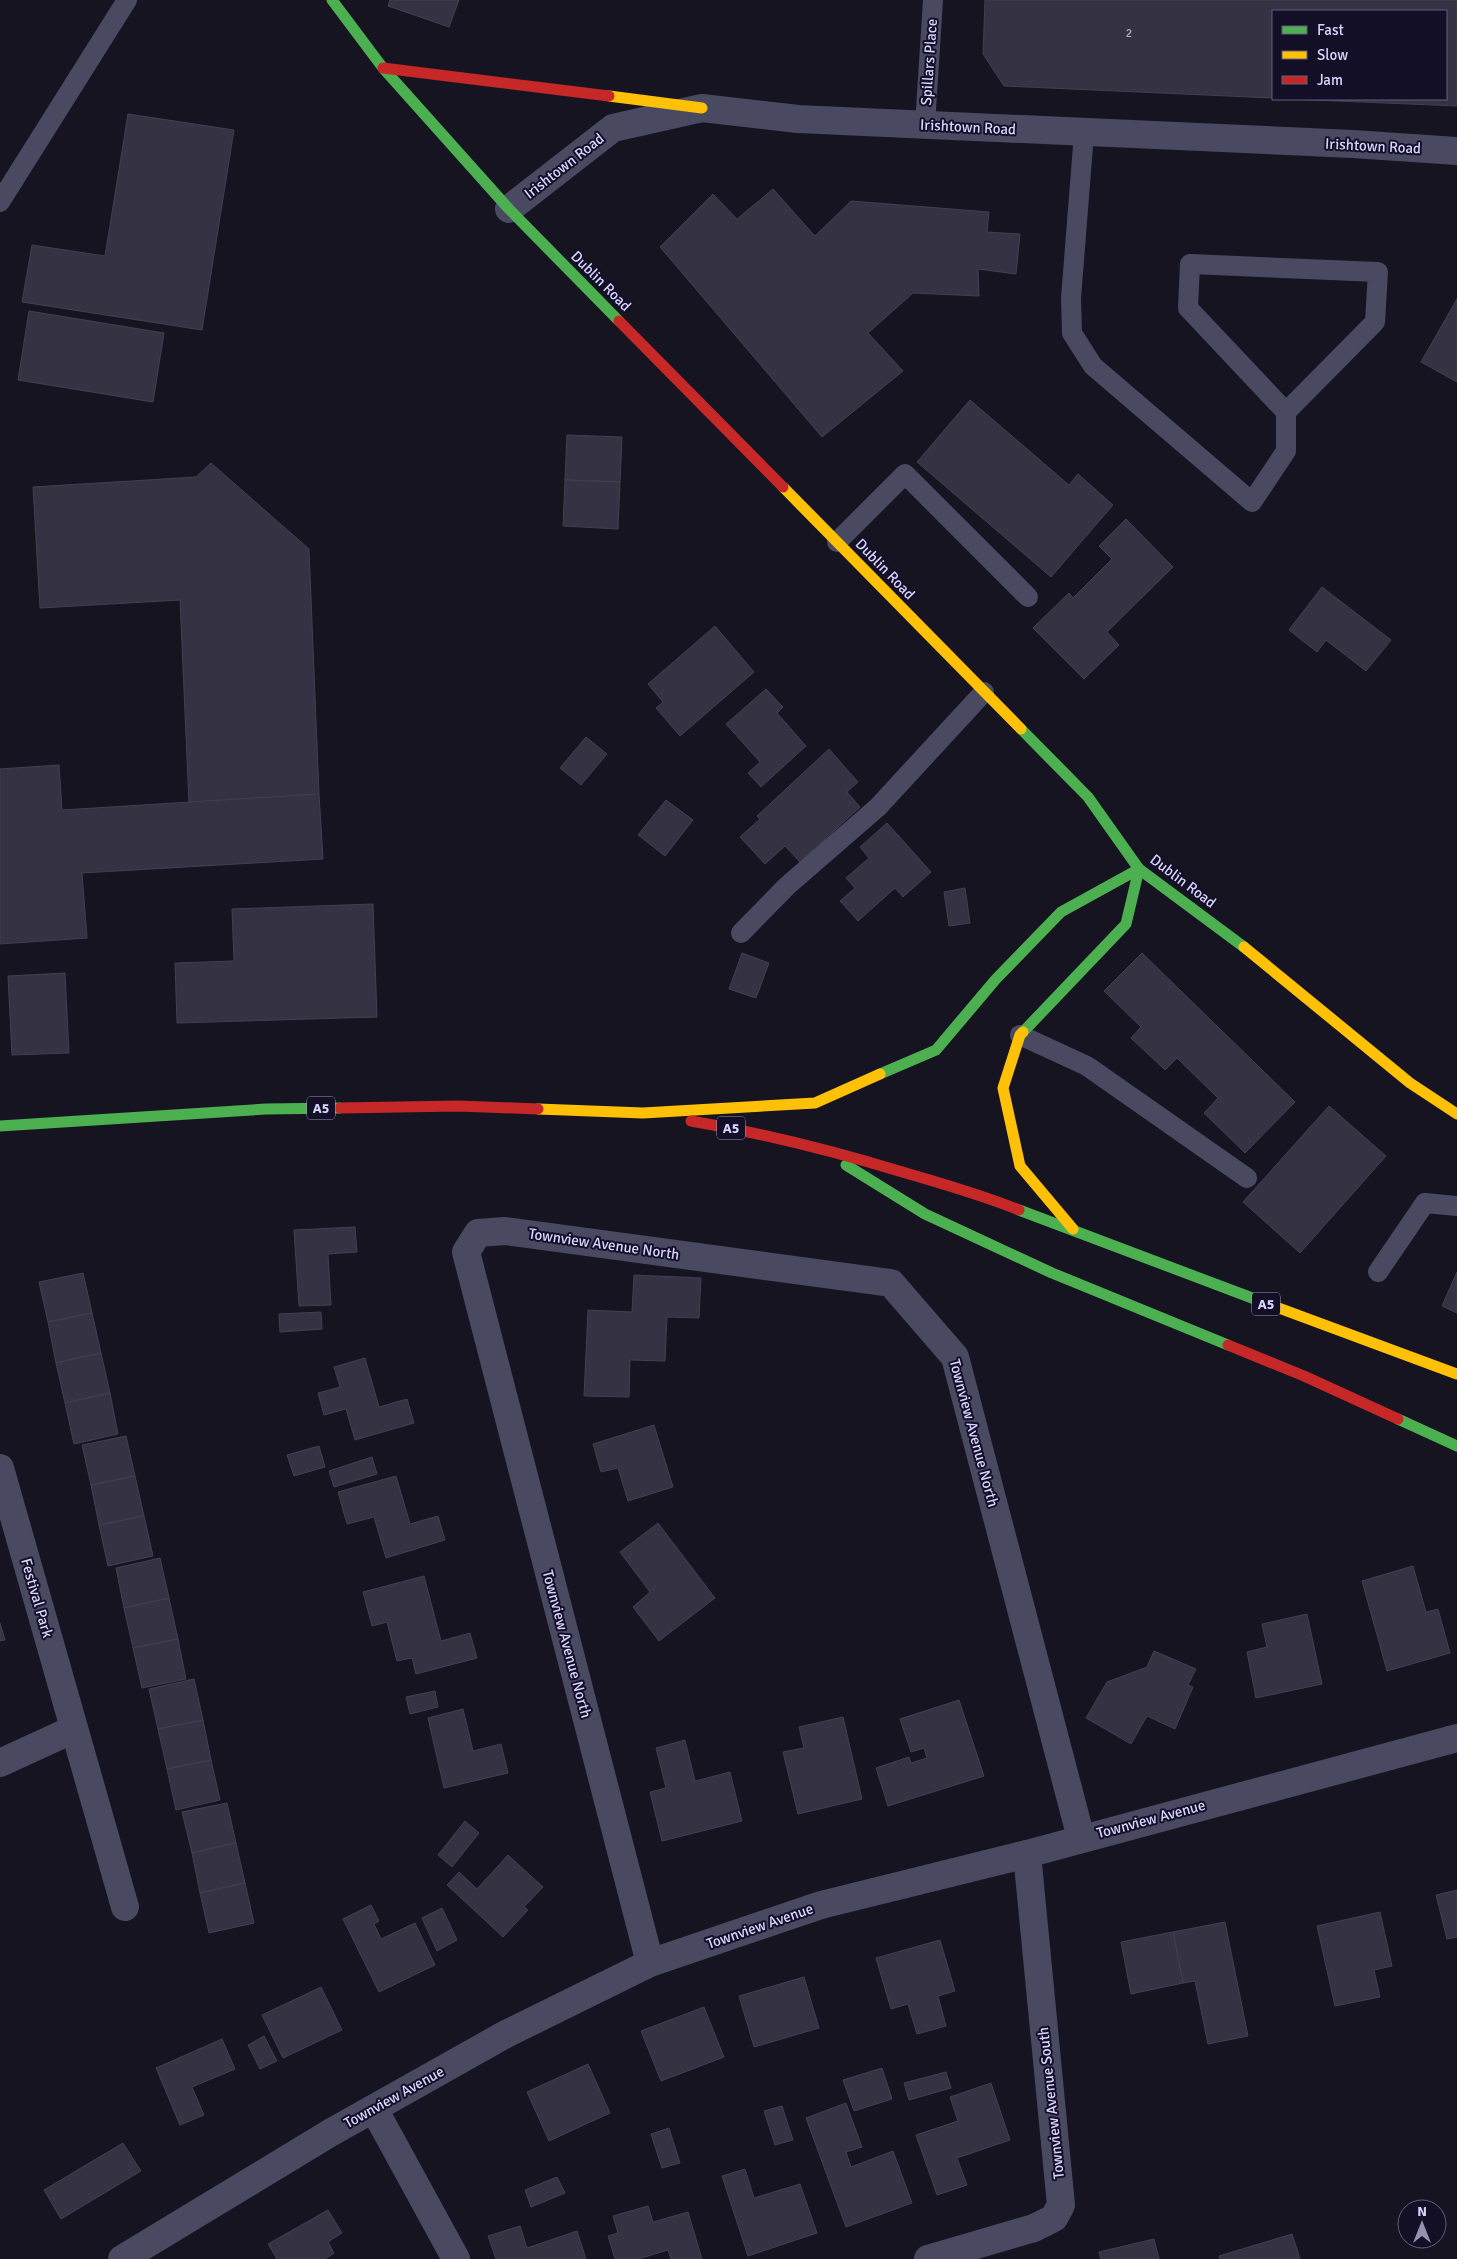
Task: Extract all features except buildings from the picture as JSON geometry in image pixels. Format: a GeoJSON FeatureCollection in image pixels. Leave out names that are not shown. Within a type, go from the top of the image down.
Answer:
{"type":"FeatureCollection","features":[{"type":"Feature","properties":{"kind":"main road","name":"Dublin Road"},"geometry":{"type":"LineString","coordinates":[[332,0],[383,68],[509,209],[1088,797],[1139,869],[1251,952],[1410,1083],[1457,1114]]}},
{"type":"Feature","properties":{"kind":"main road"},"geometry":{"type":"LineString","coordinates":[[383,68],[702,108]]}},
{"type":"Feature","properties":{"kind":"main road"},"geometry":{"type":"LineString","coordinates":[[1075,1232],[1020,1166],[1002,1088],[1020,1035],[1126,924],[1139,869]]}},
{"type":"Feature","properties":{"kind":"main road"},"geometry":{"type":"LineString","coordinates":[[642,1113],[815,1103],[936,1050],[996,979],[1061,912],[1139,869]]}},
{"type":"Feature","properties":{"kind":"main road","name":"A5"},"geometry":{"type":"LineString","coordinates":[[0,1126],[266,1108],[459,1106],[642,1113],[746,1130],[819,1147],[985,1196],[1075,1232],[1457,1374]]}},
{"type":"Feature","properties":{"kind":"main road"},"geometry":{"type":"LineString","coordinates":[[819,1147],[925,1214],[1052,1273],[1304,1376],[1457,1446]]}},
{"type":"Feature","properties":{"kind":"street","name":"Irishtown Road"},"geometry":{"type":"LineString","coordinates":[[509,209],[613,128],[702,108],[798,119],[1344,143],[1457,151]]}},
{"type":"Feature","properties":{"kind":"street","name":"Townview Avenue North"},"geometry":{"type":"LineString","coordinates":[[650,1963],[466,1252],[478,1232],[505,1231],[891,1283],[955,1356],[1081,1838]]}},
{"type":"Feature","properties":{"kind":"street","name":"Festival Park"},"geometry":{"type":"LineString","coordinates":[[0,1468],[125,1907]]}},
{"type":"Feature","properties":{"kind":"street"},"geometry":{"type":"LineString","coordinates":[[0,1763],[74,1728]]}},
{"type":"Feature","properties":{"kind":"street","name":"Townview Avenue"},"geometry":{"type":"LineString","coordinates":[[122,2259],[374,2109],[506,2034],[650,1963],[820,1905],[1027,1854],[1457,1738]]}},
{"type":"Feature","properties":{"kind":"street","name":"Townview Avenue South"},"geometry":{"type":"LineString","coordinates":[[928,2259],[1034,2228],[1054,2218],[1062,2205],[1027,1854]]}},
{"type":"Feature","properties":{"kind":"street"},"geometry":{"type":"LineString","coordinates":[[374,2109],[456,2259]]}},
{"type":"Feature","properties":{"kind":"lane"},"geometry":{"type":"LineString","coordinates":[[0,202],[127,0]]}},
{"type":"Feature","properties":{"kind":"lane","name":"Spillars Place"},"geometry":{"type":"LineString","coordinates":[[925,125],[933,0]]}},
{"type":"Feature","properties":{"kind":"lane"},"geometry":{"type":"LineString","coordinates":[[1084,133],[1071,298],[1072,332],[1093,366],[1252,502],[1286,451],[1286,412],[1188,308],[1190,264],[1378,272],[1375,322],[1286,412]]}},
{"type":"Feature","properties":{"kind":"lane"},"geometry":{"type":"LineString","coordinates":[[837,542],[905,474],[1028,597]]}},
{"type":"Feature","properties":{"kind":"lane"},"geometry":{"type":"LineString","coordinates":[[741,934],[787,886],[878,807],[984,692]]}},
{"type":"Feature","properties":{"kind":"lane"},"geometry":{"type":"LineString","coordinates":[[1020,1035],[1087,1066],[1247,1178]]}},
{"type":"Feature","properties":{"kind":"lane"},"geometry":{"type":"LineString","coordinates":[[1378,1272],[1425,1203],[1457,1206]]}},
{"type":"Feature","properties":{"kind":"traffic: fast"},"geometry":{"type":"LineString","coordinates":[[332,0],[383,68],[509,209],[619,321]]}},
{"type":"Feature","properties":{"kind":"traffic: fast"},"geometry":{"type":"LineString","coordinates":[[1021,729],[1088,797],[1139,869],[1244,947]]}},
{"type":"Feature","properties":{"kind":"traffic: fast"},"geometry":{"type":"LineString","coordinates":[[880,1074],[936,1050],[996,979],[1061,912],[1139,869]]}},
{"type":"Feature","properties":{"kind":"traffic: fast"},"geometry":{"type":"LineString","coordinates":[[1023,1032],[1126,924],[1139,869]]}},
{"type":"Feature","properties":{"kind":"traffic: fast"},"geometry":{"type":"LineString","coordinates":[[0,1126],[266,1109],[340,1108]]}},
{"type":"Feature","properties":{"kind":"traffic: fast"},"geometry":{"type":"LineString","coordinates":[[846,1165],[925,1214],[1052,1273],[1228,1345]]}},
{"type":"Feature","properties":{"kind":"traffic: fast"},"geometry":{"type":"LineString","coordinates":[[1019,1210],[1268,1304]]}},
{"type":"Feature","properties":{"kind":"traffic: fast"},"geometry":{"type":"LineString","coordinates":[[1398,1419],[1457,1446]]}},
{"type":"Feature","properties":{"kind":"traffic: slow"},"geometry":{"type":"LineString","coordinates":[[609,96],[702,108]]}},
{"type":"Feature","properties":{"kind":"traffic: slow"},"geometry":{"type":"LineString","coordinates":[[783,487],[1021,729]]}},
{"type":"Feature","properties":{"kind":"traffic: slow"},"geometry":{"type":"LineString","coordinates":[[1244,947],[1410,1083],[1457,1114]]}},
{"type":"Feature","properties":{"kind":"traffic: slow"},"geometry":{"type":"LineString","coordinates":[[1023,1032],[1020,1035],[1003,1088],[1020,1166],[1073,1229]]}},
{"type":"Feature","properties":{"kind":"traffic: slow"},"geometry":{"type":"LineString","coordinates":[[538,1109],[643,1113],[815,1103],[880,1074]]}},
{"type":"Feature","properties":{"kind":"traffic: slow"},"geometry":{"type":"LineString","coordinates":[[1268,1304],[1457,1374]]}},
{"type":"Feature","properties":{"kind":"traffic: jam"},"geometry":{"type":"LineString","coordinates":[[383,68],[609,96]]}},
{"type":"Feature","properties":{"kind":"traffic: jam"},"geometry":{"type":"LineString","coordinates":[[619,321],[783,487]]}},
{"type":"Feature","properties":{"kind":"traffic: jam"},"geometry":{"type":"LineString","coordinates":[[340,1108],[459,1106],[538,1109]]}},
{"type":"Feature","properties":{"kind":"traffic: jam"},"geometry":{"type":"LineString","coordinates":[[691,1121],[770,1137],[847,1156],[960,1189],[1019,1210]]}},
{"type":"Feature","properties":{"kind":"traffic: jam"},"geometry":{"type":"LineString","coordinates":[[1228,1345],[1304,1376],[1398,1419]]}}]}
